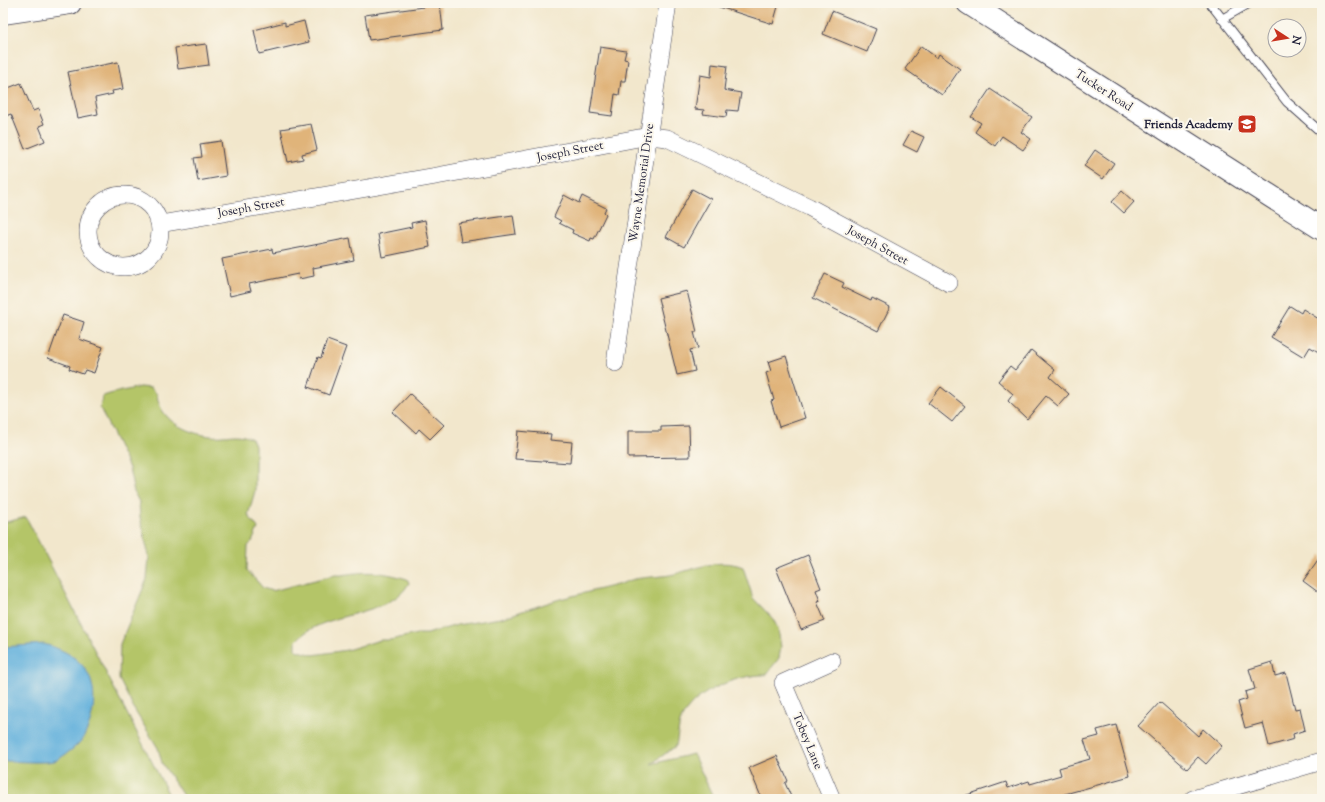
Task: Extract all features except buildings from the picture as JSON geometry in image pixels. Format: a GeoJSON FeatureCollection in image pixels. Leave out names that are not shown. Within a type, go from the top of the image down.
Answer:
{"type":"FeatureCollection","features":[{"type":"Feature","properties":{"kind":"main road"},"geometry":{"type":"LineString","coordinates":[[3,13],[70,3]]}},
{"type":"Feature","properties":{"kind":"main road","name":"Tucker Road"},"geometry":{"type":"LineString","coordinates":[[968,3],[1322,229]]}},
{"type":"Feature","properties":{"kind":"street","name":"Wayne Memorial Drive"},"geometry":{"type":"LineString","coordinates":[[615,363],[668,3]]}},
{"type":"Feature","properties":{"kind":"street","name":"Joseph Street"},"geometry":{"type":"LineString","coordinates":[[160,224],[442,175],[649,136],[667,138],[809,207],[949,283]]}},
{"type":"Feature","properties":{"kind":"street"},"geometry":{"type":"LineString","coordinates":[[117,195],[131,195],[144,200],[154,210],[160,224],[160,238],[154,252],[144,262],[131,267],[117,267],[104,262],[93,252],[88,238],[88,224],[93,211],[103,200],[117,195]]}},
{"type":"Feature","properties":{"kind":"street","name":"Tobey Lane"},"geometry":{"type":"LineString","coordinates":[[832,661],[783,684],[832,799]]}},
{"type":"Feature","properties":{"kind":"street"},"geometry":{"type":"LineString","coordinates":[[1193,799],[1322,761]]}},
{"type":"Feature","properties":{"kind":"lane"},"geometry":{"type":"LineString","coordinates":[[1210,3],[1287,102],[1322,133]]}},
{"type":"Feature","properties":{"kind":"lane"},"geometry":{"type":"LineString","coordinates":[[1222,19],[1250,3]]}},
{"type":"Feature","properties":{"kind":"green space"},"geometry":{"type":"Polygon","coordinates":[[[139,387],[151,388],[157,394],[159,403],[168,418],[183,428],[192,432],[210,436],[241,435],[252,439],[255,445],[255,491],[248,515],[258,528],[252,542],[248,546],[247,570],[263,588],[272,591],[335,575],[364,572],[382,573],[407,579],[409,583],[400,594],[387,602],[372,609],[338,618],[308,631],[296,641],[296,650],[313,655],[347,650],[380,640],[390,640],[417,634],[427,634],[457,625],[501,618],[560,599],[621,584],[626,581],[670,575],[706,565],[724,563],[743,567],[753,598],[773,619],[778,629],[781,647],[779,658],[766,675],[743,677],[731,681],[708,692],[698,699],[689,707],[681,719],[676,746],[651,764],[693,754],[714,799],[185,799],[162,763],[158,748],[135,711],[119,679],[120,644],[147,579],[149,557],[140,517],[139,502],[134,492],[129,468],[100,408],[102,397],[139,387]]]}},
{"type":"Feature","properties":{"kind":"green space"},"geometry":{"type":"Polygon","coordinates":[[[26,517],[171,799],[3,799],[3,523],[26,517]]]}},
{"type":"Feature","properties":{"kind":"water"},"geometry":{"type":"Polygon","coordinates":[[[44,644],[63,651],[79,662],[86,670],[93,689],[94,699],[91,720],[83,738],[78,744],[57,760],[39,762],[3,761],[3,647],[44,644]]]}},
{"type":"Feature","properties":{"kind":"place","name":"Friends Academy"},"geometry":{"type":"Point","coordinates":[1247,124]}}]}
